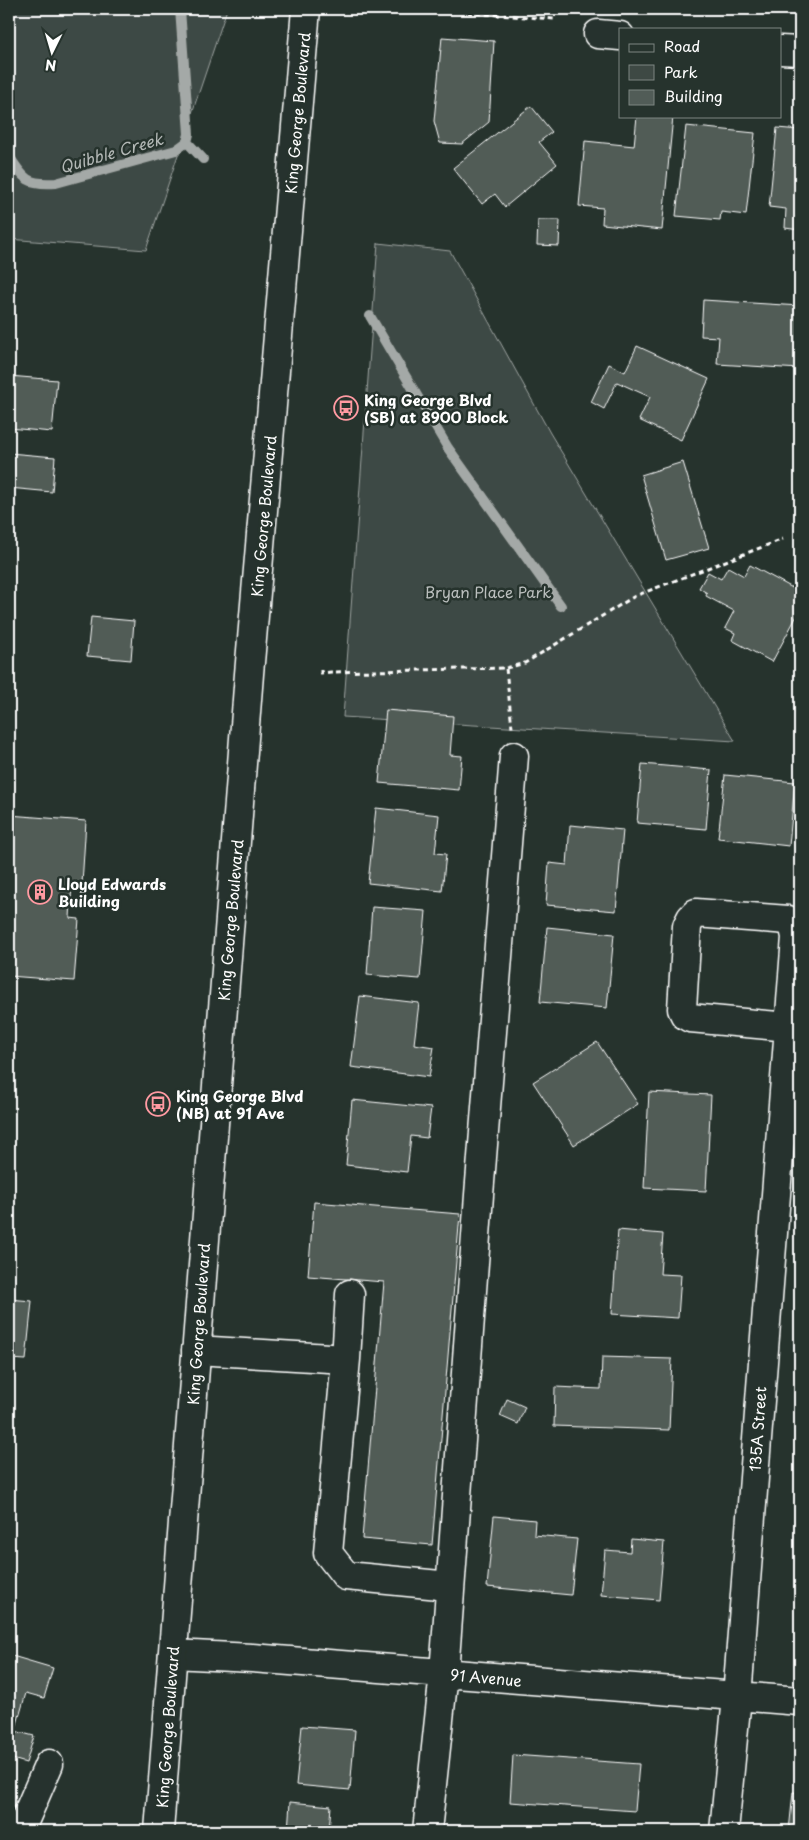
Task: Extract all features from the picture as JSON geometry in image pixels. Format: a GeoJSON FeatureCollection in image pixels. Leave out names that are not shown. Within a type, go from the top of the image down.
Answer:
{"type":"FeatureCollection","features":[{"type":"Feature","properties":{"kind":"street","name":"King George Boulevard"},"geometry":{"type":"LineString","coordinates":[[159,1831],[249,674],[306,9]]}},
{"type":"Feature","properties":{"kind":"street"},"geometry":{"type":"LineString","coordinates":[[782,50],[800,51]]}},
{"type":"Feature","properties":{"kind":"street"},"geometry":{"type":"LineString","coordinates":[[428,1831],[444,1673],[476,1225],[514,756]]}},
{"type":"Feature","properties":{"kind":"street","name":"135A Street"},"geometry":{"type":"LineString","coordinates":[[724,1831],[737,1697],[796,937],[794,928],[788,920],[696,913],[690,918],[687,926],[682,1009],[685,1015],[690,1018],[789,1026]]}},
{"type":"Feature","properties":{"kind":"street"},"geometry":{"type":"LineString","coordinates":[[350,1294],[328,1554],[346,1576],[450,1586]]}},
{"type":"Feature","properties":{"kind":"street"},"geometry":{"type":"LineString","coordinates":[[196,1350],[346,1359]]}},
{"type":"Feature","properties":{"kind":"street","name":"91 Avenue"},"geometry":{"type":"LineString","coordinates":[[173,1654],[252,1658],[800,1701]]}},
{"type":"Feature","properties":{"kind":"street"},"geometry":{"type":"LineString","coordinates":[[20,1831],[49,1764]]}},
{"type":"Feature","properties":{"kind":"path"},"geometry":{"type":"LineString","coordinates":[[414,9],[554,19]]}},
{"type":"Feature","properties":{"kind":"path"},"geometry":{"type":"LineString","coordinates":[[321,670],[321,673],[506,668],[525,663],[635,596],[783,539]]}},
{"type":"Feature","properties":{"kind":"path"},"geometry":{"type":"LineString","coordinates":[[506,668],[514,756]]}},
{"type":"Feature","properties":{"kind":"green space"},"geometry":{"type":"Polygon","coordinates":[[[9,9],[227,9],[146,250],[9,239],[9,9]]]}},
{"type":"Feature","properties":{"kind":"green space","name":"Bryan Place Park"},"geometry":{"type":"Polygon","coordinates":[[[378,243],[450,251],[550,433],[735,741],[343,717],[378,243]]]}},
{"type":"Feature","properties":{"kind":"building"},"geometry":{"type":"Polygon","coordinates":[[[442,37],[494,41],[489,122],[462,144],[440,143],[434,121],[442,37]]]}},
{"type":"Feature","properties":{"kind":"building"},"geometry":{"type":"Polygon","coordinates":[[[531,106],[552,132],[539,142],[557,164],[505,207],[495,194],[482,204],[453,168],[531,106]]]}},
{"type":"Feature","properties":{"kind":"building"},"geometry":{"type":"Polygon","coordinates":[[[637,118],[673,118],[662,230],[602,224],[603,208],[579,206],[585,141],[634,146],[637,118]]]}},
{"type":"Feature","properties":{"kind":"building"},"geometry":{"type":"Polygon","coordinates":[[[686,126],[755,133],[746,215],[721,212],[720,220],[676,216],[686,126]]]}},
{"type":"Feature","properties":{"kind":"building"},"geometry":{"type":"Polygon","coordinates":[[[777,128],[800,130],[800,230],[785,228],[786,209],[769,207],[777,128]]]}},
{"type":"Feature","properties":{"kind":"building"},"geometry":{"type":"Polygon","coordinates":[[[538,220],[560,220],[559,246],[537,245],[538,220]]]}},
{"type":"Feature","properties":{"kind":"building"},"geometry":{"type":"Polygon","coordinates":[[[703,300],[800,306],[800,369],[717,364],[719,337],[701,336],[703,300]]]}},
{"type":"Feature","properties":{"kind":"building"},"geometry":{"type":"Polygon","coordinates":[[[637,346],[709,379],[681,440],[639,420],[650,397],[617,382],[604,409],[591,402],[609,364],[625,372],[637,346]]]}},
{"type":"Feature","properties":{"kind":"building"},"geometry":{"type":"Polygon","coordinates":[[[9,376],[57,380],[52,432],[9,428],[9,376]]]}},
{"type":"Feature","properties":{"kind":"building"},"geometry":{"type":"Polygon","coordinates":[[[9,453],[55,457],[52,492],[9,488],[9,453]]]}},
{"type":"Feature","properties":{"kind":"building"},"geometry":{"type":"Polygon","coordinates":[[[683,462],[709,548],[666,560],[641,475],[683,462]]]}},
{"type":"Feature","properties":{"kind":"building"},"geometry":{"type":"Polygon","coordinates":[[[750,565],[800,592],[800,610],[772,662],[732,640],[735,633],[725,628],[734,611],[706,596],[707,593],[699,588],[708,572],[721,579],[728,567],[744,576],[750,565]]]}},
{"type":"Feature","properties":{"kind":"building"},"geometry":{"type":"Polygon","coordinates":[[[91,617],[134,621],[131,660],[87,656],[91,617]]]}},
{"type":"Feature","properties":{"kind":"building"},"geometry":{"type":"Polygon","coordinates":[[[386,710],[453,716],[450,755],[462,756],[459,790],[379,783],[386,710]]]}},
{"type":"Feature","properties":{"kind":"building"},"geometry":{"type":"Polygon","coordinates":[[[642,764],[711,770],[706,829],[637,823],[642,764]]]}},
{"type":"Feature","properties":{"kind":"building"},"geometry":{"type":"Polygon","coordinates":[[[725,775],[795,782],[789,846],[718,838],[725,775]]]}},
{"type":"Feature","properties":{"kind":"building"},"geometry":{"type":"Polygon","coordinates":[[[376,808],[439,815],[435,853],[446,854],[442,891],[368,883],[376,808]]]}},
{"type":"Feature","properties":{"kind":"building","name":"Lloyd Edwards Building"},"geometry":{"type":"Polygon","coordinates":[[[9,815],[86,821],[82,884],[72,883],[70,918],[79,919],[74,981],[9,976],[9,815]]]}},
{"type":"Feature","properties":{"kind":"building"},"geometry":{"type":"Polygon","coordinates":[[[570,825],[623,830],[616,911],[546,905],[549,863],[567,865],[570,825]]]}},
{"type":"Feature","properties":{"kind":"building"},"geometry":{"type":"Polygon","coordinates":[[[372,907],[426,911],[420,979],[367,975],[372,907]]]}},
{"type":"Feature","properties":{"kind":"building"},"geometry":{"type":"Polygon","coordinates":[[[547,927],[614,934],[607,1008],[540,1002],[547,927]]]}},
{"type":"Feature","properties":{"kind":"building"},"geometry":{"type":"Polygon","coordinates":[[[360,996],[419,1003],[414,1044],[434,1047],[429,1077],[351,1067],[360,996]]]}},
{"type":"Feature","properties":{"kind":"building"},"geometry":{"type":"Polygon","coordinates":[[[597,1042],[638,1104],[574,1145],[533,1082],[597,1042]]]}},
{"type":"Feature","properties":{"kind":"building"},"geometry":{"type":"Polygon","coordinates":[[[649,1092],[711,1095],[706,1191],[644,1188],[649,1092]]]}},
{"type":"Feature","properties":{"kind":"building"},"geometry":{"type":"Polygon","coordinates":[[[352,1100],[431,1108],[427,1138],[411,1136],[407,1172],[346,1165],[352,1100]]]}},
{"type":"Feature","properties":{"kind":"building"},"geometry":{"type":"Polygon","coordinates":[[[314,1202],[460,1214],[432,1545],[362,1539],[384,1282],[308,1276],[314,1202]]]}},
{"type":"Feature","properties":{"kind":"building"},"geometry":{"type":"Polygon","coordinates":[[[618,1230],[663,1234],[660,1274],[681,1275],[678,1318],[612,1314],[618,1230]]]}},
{"type":"Feature","properties":{"kind":"building"},"geometry":{"type":"Polygon","coordinates":[[[9,1299],[32,1301],[26,1360],[9,1359],[9,1299]]]}},
{"type":"Feature","properties":{"kind":"building"},"geometry":{"type":"Polygon","coordinates":[[[602,1357],[672,1359],[669,1430],[554,1426],[555,1387],[601,1389],[602,1357]]]}},
{"type":"Feature","properties":{"kind":"building"},"geometry":{"type":"Polygon","coordinates":[[[507,1399],[525,1407],[518,1424],[500,1416],[507,1399]]]}},
{"type":"Feature","properties":{"kind":"building"},"geometry":{"type":"Polygon","coordinates":[[[494,1516],[535,1520],[534,1535],[577,1539],[571,1595],[487,1587],[494,1516]]]}},
{"type":"Feature","properties":{"kind":"building"},"geometry":{"type":"Polygon","coordinates":[[[631,1539],[664,1542],[659,1600],[601,1595],[605,1550],[630,1552],[631,1539]]]}},
{"type":"Feature","properties":{"kind":"building"},"geometry":{"type":"Polygon","coordinates":[[[9,1655],[53,1668],[44,1698],[26,1693],[15,1731],[34,1736],[26,1763],[9,1758],[9,1655]]]}},
{"type":"Feature","properties":{"kind":"building"},"geometry":{"type":"Polygon","coordinates":[[[302,1726],[355,1730],[350,1790],[296,1785],[302,1726]]]}},
{"type":"Feature","properties":{"kind":"building"},"geometry":{"type":"Polygon","coordinates":[[[513,1755],[639,1764],[635,1811],[510,1802],[513,1755]]]}},
{"type":"Feature","properties":{"kind":"building"},"geometry":{"type":"Polygon","coordinates":[[[793,1792],[800,1793],[800,1831],[789,1831],[793,1792]]]}},
{"type":"Feature","properties":{"kind":"building"},"geometry":{"type":"Polygon","coordinates":[[[290,1802],[331,1806],[329,1831],[288,1831],[290,1802]]]}},
{"type":"Feature","properties":{"kind":"building"},"geometry":{"type":"Polygon","coordinates":[[[536,1826],[589,1831],[536,1831],[536,1826]]]}},
{"type":"Feature","properties":{"kind":"waterway","name":"Quibble Creek"},"geometry":{"type":"LineString","coordinates":[[9,156],[23,176],[33,182],[56,183],[176,150],[187,142],[189,134],[180,9]]}},
{"type":"Feature","properties":{"kind":"waterway"},"geometry":{"type":"LineString","coordinates":[[187,142],[203,159]]}},
{"type":"Feature","properties":{"kind":"waterway"},"geometry":{"type":"LineString","coordinates":[[370,316],[448,448],[561,606]]}},
{"type":"Feature","properties":{"kind":"place","name":"King George Blvd (SB) at 8900 Block"},"geometry":{"type":"Point","coordinates":[346,408]}},
{"type":"Feature","properties":{"kind":"place","name":"Lloyd Edwards Building"},"geometry":{"type":"Point","coordinates":[40,892]}},
{"type":"Feature","properties":{"kind":"place","name":"King George Blvd (NB) at 91 Ave"},"geometry":{"type":"Point","coordinates":[158,1104]}}]}
